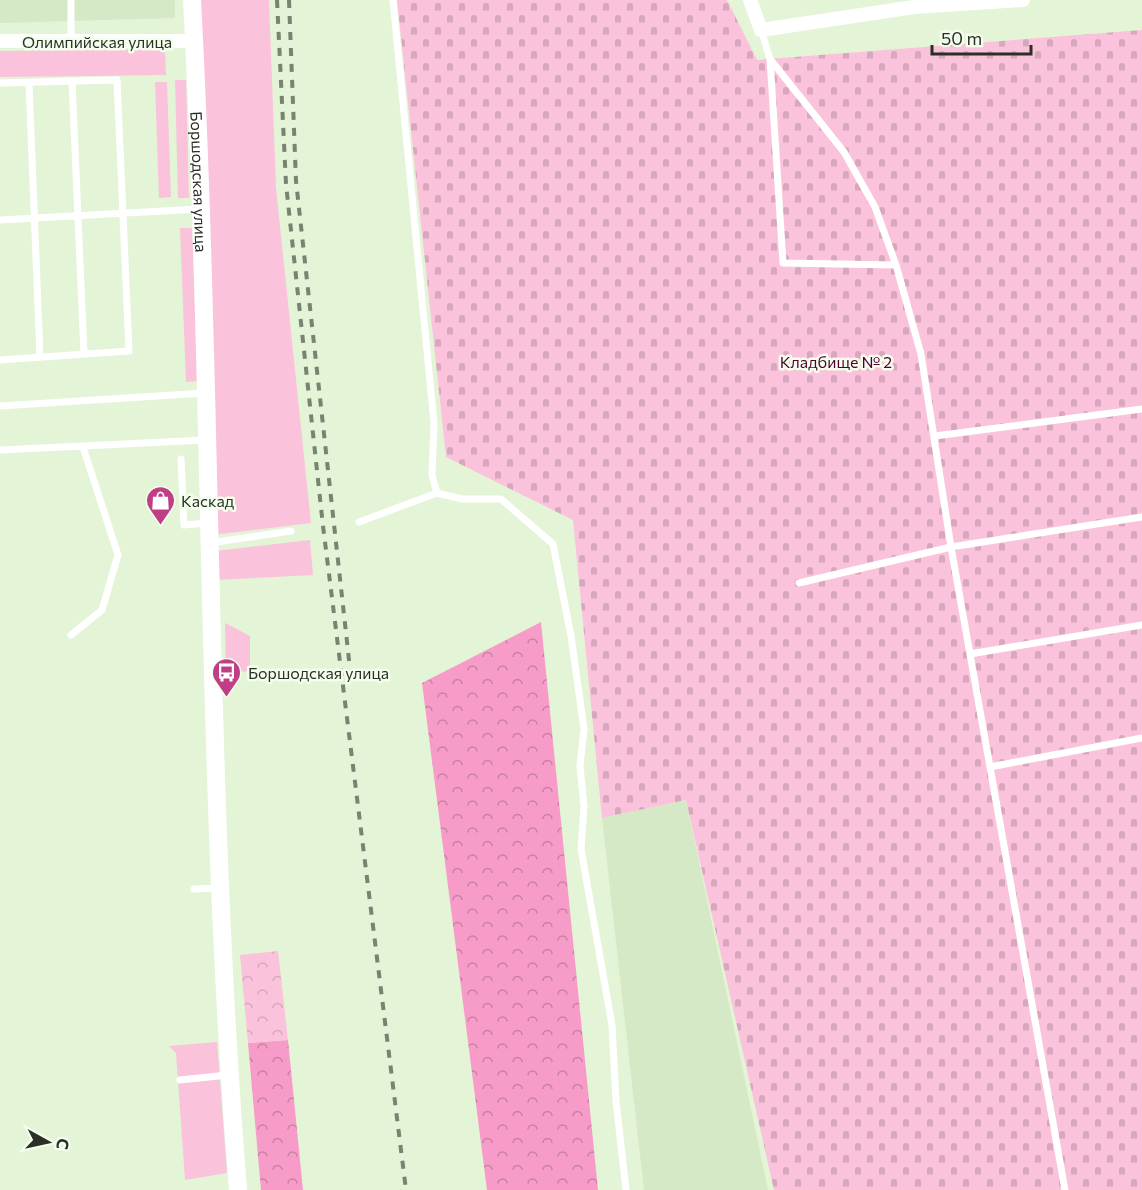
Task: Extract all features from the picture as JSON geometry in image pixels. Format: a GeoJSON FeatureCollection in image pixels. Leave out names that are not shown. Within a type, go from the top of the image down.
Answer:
{"type":"FeatureCollection","features":[{"type":"Feature","properties":{"kind":"street","name":"Боршодская улица"},"geometry":{"type":"LineString","coordinates":[[192,0],[220,888],[228,1075],[238,1190]]}},
{"type":"Feature","properties":{"kind":"street"},"geometry":{"type":"LineString","coordinates":[[750,0],[761,30],[914,7],[1023,0]]}},
{"type":"Feature","properties":{"kind":"street","name":"Олимпийская улица"},"geometry":{"type":"LineString","coordinates":[[0,41],[195,41]]}},
{"type":"Feature","properties":{"kind":"lane"},"geometry":{"type":"LineString","coordinates":[[71,0],[71,40]]}},
{"type":"Feature","properties":{"kind":"lane"},"geometry":{"type":"LineString","coordinates":[[393,0],[434,423],[432,475],[437,493]]}},
{"type":"Feature","properties":{"kind":"lane"},"geometry":{"type":"LineString","coordinates":[[761,30],[770,59],[783,263],[896,265]]}},
{"type":"Feature","properties":{"kind":"lane"},"geometry":{"type":"LineString","coordinates":[[770,59],[844,152],[875,207],[896,265],[921,354],[951,547],[1065,1190]]}},
{"type":"Feature","properties":{"kind":"lane"},"geometry":{"type":"LineString","coordinates":[[0,83],[117,80],[129,351],[0,360]]}},
{"type":"Feature","properties":{"kind":"lane"},"geometry":{"type":"LineString","coordinates":[[72,81],[84,354]]}},
{"type":"Feature","properties":{"kind":"lane"},"geometry":{"type":"LineString","coordinates":[[29,83],[40,357]]}},
{"type":"Feature","properties":{"kind":"lane"},"geometry":{"type":"LineString","coordinates":[[0,220],[199,209]]}},
{"type":"Feature","properties":{"kind":"lane"},"geometry":{"type":"LineString","coordinates":[[0,406],[205,393]]}},
{"type":"Feature","properties":{"kind":"lane"},"geometry":{"type":"LineString","coordinates":[[935,436],[1142,409]]}},
{"type":"Feature","properties":{"kind":"lane"},"geometry":{"type":"LineString","coordinates":[[0,450],[206,440]]}},
{"type":"Feature","properties":{"kind":"lane"},"geometry":{"type":"LineString","coordinates":[[71,634],[102,610],[118,555],[83,447]]}},
{"type":"Feature","properties":{"kind":"lane"},"geometry":{"type":"LineString","coordinates":[[182,459],[184,525],[209,523]]}},
{"type":"Feature","properties":{"kind":"lane"},"geometry":{"type":"LineString","coordinates":[[359,522],[437,493],[462,499],[501,499],[553,544],[571,636],[584,729],[580,766],[584,807],[581,849],[612,1025],[616,1101],[626,1190]]}},
{"type":"Feature","properties":{"kind":"lane"},"geometry":{"type":"LineString","coordinates":[[799,583],[951,547],[1142,517]]}},
{"type":"Feature","properties":{"kind":"lane"},"geometry":{"type":"LineString","coordinates":[[209,543],[291,531]]}},
{"type":"Feature","properties":{"kind":"lane"},"geometry":{"type":"LineString","coordinates":[[970,654],[1142,625]]}},
{"type":"Feature","properties":{"kind":"lane"},"geometry":{"type":"LineString","coordinates":[[990,766],[1142,738]]}},
{"type":"Feature","properties":{"kind":"lane"},"geometry":{"type":"LineString","coordinates":[[194,889],[220,888]]}},
{"type":"Feature","properties":{"kind":"lane"},"geometry":{"type":"LineString","coordinates":[[180,1080],[228,1075]]}},
{"type":"Feature","properties":{"kind":"shaded area"},"geometry":{"type":"Polygon","coordinates":[[[0,0],[175,0],[175,18],[0,23],[0,0]]]}},
{"type":"Feature","properties":{"kind":"shaded area"},"geometry":{"type":"Polygon","coordinates":[[[686,800],[768,1190],[644,1190],[602,818],[686,800]]]}},
{"type":"Feature","properties":{"kind":"green space"},"geometry":{"type":"Polygon","coordinates":[[[197,0],[269,0],[276,188],[311,523],[213,535],[197,0]]]}},
{"type":"Feature","properties":{"kind":"green space","name":"Кладбище № 2"},"geometry":{"type":"Polygon","coordinates":[[[397,0],[727,0],[757,60],[1142,30],[1142,1190],[774,1190],[686,800],[602,818],[573,520],[446,457],[397,0]]]}},
{"type":"Feature","properties":{"kind":"green space"},"geometry":{"type":"Polygon","coordinates":[[[165,49],[166,75],[0,77],[0,51],[165,49]]]}},
{"type":"Feature","properties":{"kind":"green space"},"geometry":{"type":"Polygon","coordinates":[[[175,80],[186,80],[189,198],[178,198],[175,80]]]}},
{"type":"Feature","properties":{"kind":"green space"},"geometry":{"type":"Polygon","coordinates":[[[155,82],[167,82],[171,197],[159,198],[155,82]]]}},
{"type":"Feature","properties":{"kind":"green space"},"geometry":{"type":"Polygon","coordinates":[[[180,228],[192,228],[198,381],[186,382],[180,228]]]}},
{"type":"Feature","properties":{"kind":"green space"},"geometry":{"type":"Polygon","coordinates":[[[310,540],[313,575],[216,580],[215,551],[310,540]]]}},
{"type":"Feature","properties":{"kind":"green space"},"geometry":{"type":"Polygon","coordinates":[[[541,622],[598,1190],[487,1190],[422,683],[541,622]]]}},
{"type":"Feature","properties":{"kind":"green space"},"geometry":{"type":"Polygon","coordinates":[[[225,623],[250,636],[250,671],[226,673],[225,623]]]}},
{"type":"Feature","properties":{"kind":"green space"},"geometry":{"type":"Polygon","coordinates":[[[278,951],[288,1040],[248,1043],[240,955],[278,951]]]}},
{"type":"Feature","properties":{"kind":"green space"},"geometry":{"type":"Polygon","coordinates":[[[288,1040],[303,1190],[261,1190],[248,1043],[288,1040]]]}},
{"type":"Feature","properties":{"kind":"green space"},"geometry":{"type":"Polygon","coordinates":[[[217,1042],[227,1173],[185,1180],[176,1053],[169,1046],[217,1042]]]}},
{"type":"Feature","properties":{"kind":"railway"},"geometry":{"type":"LineString","coordinates":[[277,0],[286,184],[323,526],[406,1190]]}},
{"type":"Feature","properties":{"kind":"railway"},"geometry":{"type":"LineString","coordinates":[[289,0],[296,181],[350,669]]}},
{"type":"Feature","properties":{"kind":"place","name":"Каскад"},"geometry":{"type":"Point","coordinates":[160,526]}},
{"type":"Feature","properties":{"kind":"place","name":"Боршодская улица"},"geometry":{"type":"Point","coordinates":[227,698]}}]}
